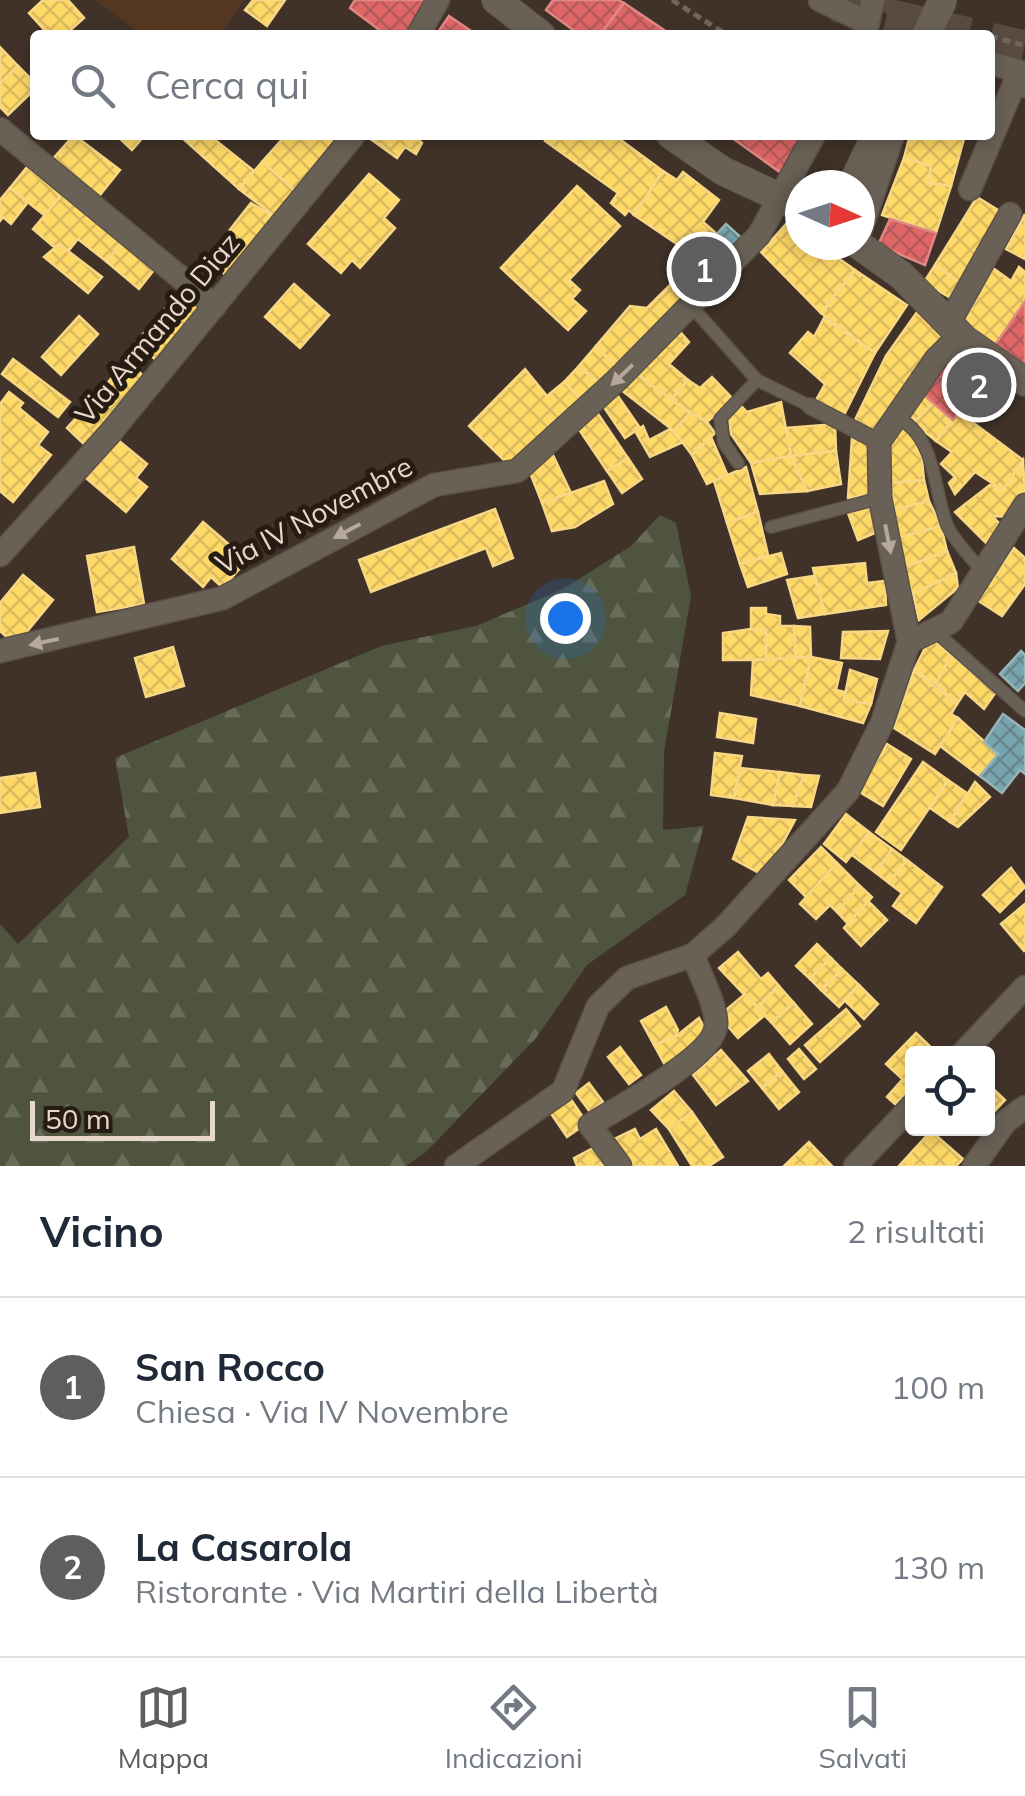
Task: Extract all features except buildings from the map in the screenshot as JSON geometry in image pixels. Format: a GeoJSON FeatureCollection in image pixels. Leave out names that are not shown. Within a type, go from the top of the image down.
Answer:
{"type":"FeatureCollection","features":[{"type":"Feature","properties":{"kind":"street"},"geometry":{"type":"LineString","coordinates":[[421,30],[438,0]]}},
{"type":"Feature","properties":{"kind":"street"},"geometry":{"type":"LineString","coordinates":[[496,0],[535,30]]}},
{"type":"Feature","properties":{"kind":"street"},"geometry":{"type":"LineString","coordinates":[[820,0],[869,19]]}},
{"type":"Feature","properties":{"kind":"street"},"geometry":{"type":"LineString","coordinates":[[928,30],[943,0]]}},
{"type":"Feature","properties":{"kind":"street"},"geometry":{"type":"LineString","coordinates":[[995,64],[1025,73]]}},
{"type":"Feature","properties":{"kind":"street"},"geometry":{"type":"LineString","coordinates":[[995,130],[1015,82],[1025,86]]}},
{"type":"Feature","properties":{"kind":"street"},"geometry":{"type":"LineString","coordinates":[[0,129],[216,306]]}},
{"type":"Feature","properties":{"kind":"street","name":"Via Armando Diaz"},"geometry":{"type":"LineString","coordinates":[[1,553],[112,431],[350,140]]}},
{"type":"Feature","properties":{"kind":"street"},"geometry":{"type":"LineString","coordinates":[[678,140],[723,171],[785,198]]}},
{"type":"Feature","properties":{"kind":"street","name":"Via IV Novembre"},"geometry":{"type":"LineString","coordinates":[[802,170],[812,140]]}},
{"type":"Feature","properties":{"kind":"street"},"geometry":{"type":"LineString","coordinates":[[846,170],[860,140]]}},
{"type":"Feature","properties":{"kind":"street"},"geometry":{"type":"LineString","coordinates":[[859,170],[874,140]]}},
{"type":"Feature","properties":{"kind":"street"},"geometry":{"type":"LineString","coordinates":[[875,187],[890,140]]}},
{"type":"Feature","properties":{"kind":"street"},"geometry":{"type":"LineString","coordinates":[[970,189],[991,140]]}},
{"type":"Feature","properties":{"kind":"street","name":"Via IV Novembre"},"geometry":{"type":"LineString","coordinates":[[0,651],[223,598],[434,485],[517,471],[692,307],[785,207]]}},
{"type":"Feature","properties":{"kind":"street"},"geometry":{"type":"LineString","coordinates":[[456,1166],[563,1091],[598,1006],[627,978],[693,955],[726,926],[848,790],[882,723],[909,642],[880,498],[879,442],[954,329],[1010,214]]}},
{"type":"Feature","properties":{"kind":"street"},"geometry":{"type":"LineString","coordinates":[[875,256],[901,275],[954,329],[1025,382]]}},
{"type":"Feature","properties":{"kind":"street"},"geometry":{"type":"LineString","coordinates":[[810,406],[879,442]]}},
{"type":"Feature","properties":{"kind":"street"},"geometry":{"type":"LineString","coordinates":[[909,642],[951,622],[1025,505]]}},
{"type":"Feature","properties":{"kind":"street"},"geometry":{"type":"LineString","coordinates":[[620,1166],[590,1125],[658,1083],[711,1042],[717,1024],[693,955]]}},
{"type":"Feature","properties":{"kind":"street"},"geometry":{"type":"LineString","coordinates":[[970,1046],[1025,987]]}},
{"type":"Feature","properties":{"kind":"street"},"geometry":{"type":"LineString","coordinates":[[974,1166],[1005,1122],[1025,1107]]}},
{"type":"Feature","properties":{"kind":"street"},"geometry":{"type":"LineString","coordinates":[[855,1166],[905,1113]]}},
{"type":"Feature","properties":{"kind":"lane"},"geometry":{"type":"LineString","coordinates":[[692,307],[757,380],[810,406]]}},
{"type":"Feature","properties":{"kind":"lane"},"geometry":{"type":"LineString","coordinates":[[738,463],[724,443],[720,418],[757,380]]}},
{"type":"Feature","properties":{"kind":"lane"},"geometry":{"type":"LineString","coordinates":[[906,423],[918,431],[928,451],[949,530],[981,570]]}},
{"type":"Feature","properties":{"kind":"lane"},"geometry":{"type":"LineString","coordinates":[[771,527],[880,498]]}},
{"type":"Feature","properties":{"kind":"lane"},"geometry":{"type":"LineString","coordinates":[[935,630],[1025,711]]}},
{"type":"Feature","properties":{"kind":"path"},"geometry":{"type":"LineString","coordinates":[[672,0],[719,30]]}},
{"type":"Feature","properties":{"kind":"path"},"geometry":{"type":"LineString","coordinates":[[995,38],[1025,47]]}},
{"type":"Feature","properties":{"kind":"shaded area"},"geometry":{"type":"Polygon","coordinates":[[[95,0],[245,0],[224,30],[135,30],[95,0]]]}},
{"type":"Feature","properties":{"kind":"green space"},"geometry":{"type":"Polygon","coordinates":[[[660,515],[676,523],[691,596],[664,752],[663,830],[704,826],[685,895],[587,965],[536,1038],[426,1152],[406,1166],[0,1166],[0,924],[18,944],[129,837],[115,758],[381,646],[476,626],[563,589],[631,546],[660,515]]]}},
{"type":"Feature","properties":{"kind":"tunnel"},"geometry":{"type":"LineString","coordinates":[[883,0],[913,30]]}},
{"type":"Feature","properties":{"kind":"tunnel"},"geometry":{"type":"LineString","coordinates":[[835,4],[947,30]]}},
{"type":"Feature","properties":{"kind":"tunnel"},"geometry":{"type":"LineString","coordinates":[[995,41],[1025,48]]}},
{"type":"Feature","properties":{"kind":"place","name":"San Rocco"},"geometry":{"type":"Point","coordinates":[704,269]}},
{"type":"Feature","properties":{"kind":"place","name":"La Casarola"},"geometry":{"type":"Point","coordinates":[979,385]}}]}
